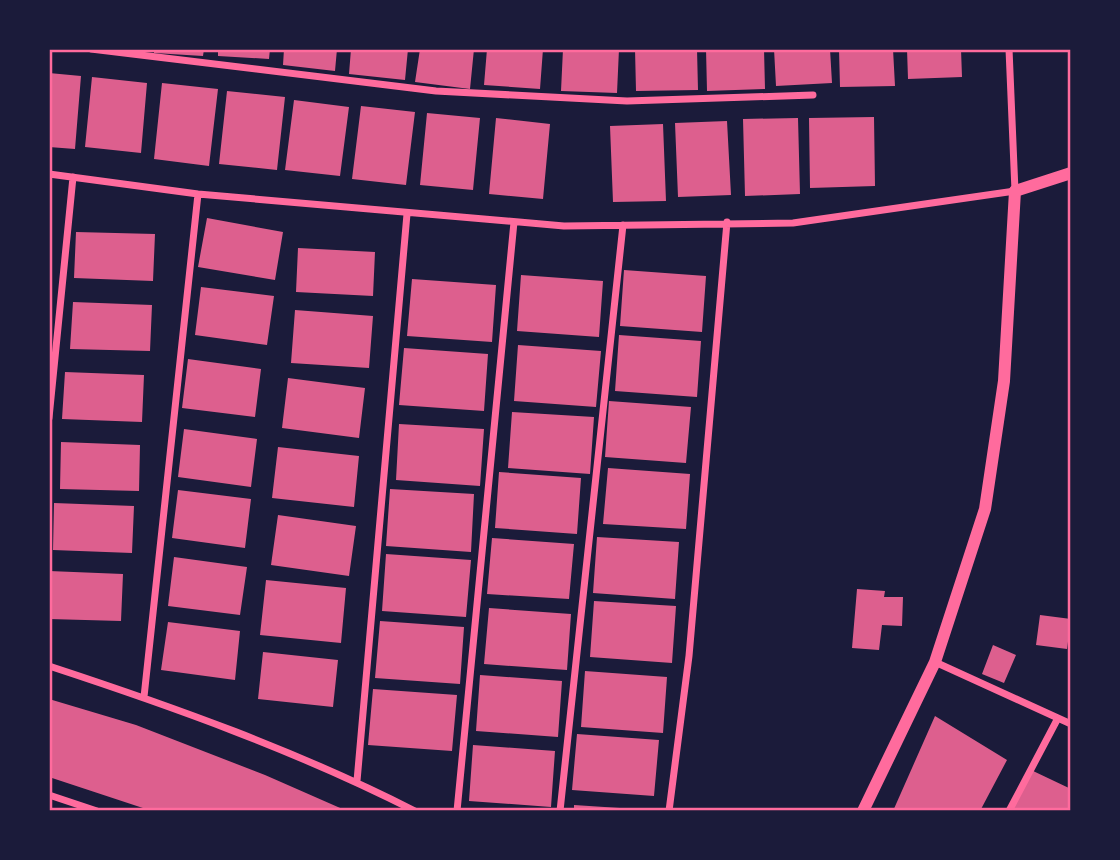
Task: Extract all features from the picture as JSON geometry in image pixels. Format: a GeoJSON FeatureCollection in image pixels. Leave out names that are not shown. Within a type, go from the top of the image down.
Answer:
{"type":"FeatureCollection","features":[{"type":"Feature","properties":{"kind":"street"},"geometry":{"type":"LineString","coordinates":[[91,49],[449,92],[627,101],[813,95]]}},
{"type":"Feature","properties":{"kind":"street"},"geometry":{"type":"LineString","coordinates":[[863,811],[935,662],[985,509],[1004,381],[1014,191],[1009,49]]}},
{"type":"Feature","properties":{"kind":"street"},"geometry":{"type":"LineString","coordinates":[[49,174],[198,194],[564,226],[793,223],[1014,191],[1071,173]]}},
{"type":"Feature","properties":{"kind":"street"},"geometry":{"type":"LineString","coordinates":[[49,418],[73,177]]}},
{"type":"Feature","properties":{"kind":"street"},"geometry":{"type":"LineString","coordinates":[[144,697],[198,194]]}},
{"type":"Feature","properties":{"kind":"street"},"geometry":{"type":"LineString","coordinates":[[357,781],[407,214]]}},
{"type":"Feature","properties":{"kind":"street"},"geometry":{"type":"LineString","coordinates":[[457,811],[514,222]]}},
{"type":"Feature","properties":{"kind":"street"},"geometry":{"type":"LineString","coordinates":[[669,811],[689,656],[727,222]]}},
{"type":"Feature","properties":{"kind":"street"},"geometry":{"type":"LineString","coordinates":[[560,811],[623,225]]}},
{"type":"Feature","properties":{"kind":"street"},"geometry":{"type":"LineString","coordinates":[[935,662],[1071,724]]}},
{"type":"Feature","properties":{"kind":"street"},"geometry":{"type":"LineString","coordinates":[[49,666],[208,719],[357,781],[415,811]]}},
{"type":"Feature","properties":{"kind":"street"},"geometry":{"type":"LineString","coordinates":[[1009,811],[1058,718]]}},
{"type":"Feature","properties":{"kind":"street"},"geometry":{"type":"LineString","coordinates":[[49,795],[97,811]]}},
{"type":"Feature","properties":{"kind":"building"},"geometry":{"type":"Polygon","coordinates":[[[154,49],[204,49],[203,56],[154,53],[154,49]]]}},
{"type":"Feature","properties":{"kind":"building"},"geometry":{"type":"Polygon","coordinates":[[[218,49],[270,49],[269,59],[218,56],[218,49]]]}},
{"type":"Feature","properties":{"kind":"building"},"geometry":{"type":"Polygon","coordinates":[[[284,49],[337,49],[335,71],[283,65],[284,49]]]}},
{"type":"Feature","properties":{"kind":"building"},"geometry":{"type":"Polygon","coordinates":[[[351,49],[408,49],[405,80],[349,74],[351,49]]]}},
{"type":"Feature","properties":{"kind":"building"},"geometry":{"type":"Polygon","coordinates":[[[420,49],[474,49],[470,89],[415,82],[420,49]]]}},
{"type":"Feature","properties":{"kind":"building"},"geometry":{"type":"Polygon","coordinates":[[[487,49],[543,49],[540,89],[484,85],[487,49]]]}},
{"type":"Feature","properties":{"kind":"building"},"geometry":{"type":"Polygon","coordinates":[[[563,49],[619,49],[617,93],[561,91],[563,49]]]}},
{"type":"Feature","properties":{"kind":"building"},"geometry":{"type":"Polygon","coordinates":[[[635,49],[697,49],[698,90],[636,91],[635,49]]]}},
{"type":"Feature","properties":{"kind":"building"},"geometry":{"type":"Polygon","coordinates":[[[706,49],[764,49],[765,89],[707,91],[706,49]]]}},
{"type":"Feature","properties":{"kind":"building"},"geometry":{"type":"Polygon","coordinates":[[[774,49],[830,49],[832,83],[776,86],[774,49]]]}},
{"type":"Feature","properties":{"kind":"building"},"geometry":{"type":"Polygon","coordinates":[[[839,49],[893,49],[895,86],[840,87],[839,49]]]}},
{"type":"Feature","properties":{"kind":"building"},"geometry":{"type":"Polygon","coordinates":[[[907,49],[961,49],[962,77],[908,79],[907,49]]]}},
{"type":"Feature","properties":{"kind":"building"},"geometry":{"type":"Polygon","coordinates":[[[49,73],[81,76],[75,149],[49,147],[49,73]]]}},
{"type":"Feature","properties":{"kind":"building"},"geometry":{"type":"Polygon","coordinates":[[[92,77],[147,83],[141,153],[85,147],[92,77]]]}},
{"type":"Feature","properties":{"kind":"building"},"geometry":{"type":"Polygon","coordinates":[[[162,83],[218,89],[209,166],[154,159],[162,83]]]}},
{"type":"Feature","properties":{"kind":"building"},"geometry":{"type":"Polygon","coordinates":[[[227,91],[285,97],[277,170],[219,164],[227,91]]]}},
{"type":"Feature","properties":{"kind":"building"},"geometry":{"type":"Polygon","coordinates":[[[294,100],[349,107],[340,176],[285,170],[294,100]]]}},
{"type":"Feature","properties":{"kind":"building"},"geometry":{"type":"Polygon","coordinates":[[[361,106],[415,112],[406,185],[352,179],[361,106]]]}},
{"type":"Feature","properties":{"kind":"building"},"geometry":{"type":"Polygon","coordinates":[[[427,113],[480,118],[473,190],[420,185],[427,113]]]}},
{"type":"Feature","properties":{"kind":"building"},"geometry":{"type":"Polygon","coordinates":[[[874,117],[875,186],[810,188],[809,118],[874,117]]]}},
{"type":"Feature","properties":{"kind":"building"},"geometry":{"type":"Polygon","coordinates":[[[496,118],[550,124],[543,199],[489,194],[496,118]]]}},
{"type":"Feature","properties":{"kind":"building"},"geometry":{"type":"Polygon","coordinates":[[[798,118],[800,194],[745,196],[743,119],[798,118]]]}},
{"type":"Feature","properties":{"kind":"building"},"geometry":{"type":"Polygon","coordinates":[[[727,121],[731,195],[678,197],[675,123],[727,121]]]}},
{"type":"Feature","properties":{"kind":"building"},"geometry":{"type":"Polygon","coordinates":[[[663,124],[666,201],[613,202],[610,126],[663,124]]]}},
{"type":"Feature","properties":{"kind":"building"},"geometry":{"type":"Polygon","coordinates":[[[207,218],[283,232],[275,280],[198,267],[207,218]]]}},
{"type":"Feature","properties":{"kind":"building"},"geometry":{"type":"Polygon","coordinates":[[[76,232],[155,234],[153,281],[74,278],[76,232]]]}},
{"type":"Feature","properties":{"kind":"building"},"geometry":{"type":"Polygon","coordinates":[[[298,248],[375,252],[373,296],[296,292],[298,248]]]}},
{"type":"Feature","properties":{"kind":"building"},"geometry":{"type":"Polygon","coordinates":[[[624,270],[706,276],[702,332],[620,326],[624,270]]]}},
{"type":"Feature","properties":{"kind":"building"},"geometry":{"type":"Polygon","coordinates":[[[521,275],[603,281],[599,337],[517,331],[521,275]]]}},
{"type":"Feature","properties":{"kind":"building"},"geometry":{"type":"Polygon","coordinates":[[[412,279],[496,285],[492,342],[407,336],[412,279]]]}},
{"type":"Feature","properties":{"kind":"building"},"geometry":{"type":"Polygon","coordinates":[[[201,287],[274,296],[267,345],[195,335],[201,287]]]}},
{"type":"Feature","properties":{"kind":"building"},"geometry":{"type":"Polygon","coordinates":[[[73,302],[152,305],[150,351],[70,349],[73,302]]]}},
{"type":"Feature","properties":{"kind":"building"},"geometry":{"type":"Polygon","coordinates":[[[295,310],[373,316],[369,368],[291,363],[295,310]]]}},
{"type":"Feature","properties":{"kind":"building"},"geometry":{"type":"Polygon","coordinates":[[[619,335],[701,341],[697,397],[615,391],[619,335]]]}},
{"type":"Feature","properties":{"kind":"building"},"geometry":{"type":"Polygon","coordinates":[[[518,345],[601,351],[596,407],[514,401],[518,345]]]}},
{"type":"Feature","properties":{"kind":"building"},"geometry":{"type":"Polygon","coordinates":[[[404,348],[488,354],[484,411],[399,405],[404,348]]]}},
{"type":"Feature","properties":{"kind":"building"},"geometry":{"type":"Polygon","coordinates":[[[188,359],[261,369],[255,417],[182,408],[188,359]]]}},
{"type":"Feature","properties":{"kind":"building"},"geometry":{"type":"Polygon","coordinates":[[[65,372],[144,375],[142,422],[62,419],[65,372]]]}},
{"type":"Feature","properties":{"kind":"building"},"geometry":{"type":"Polygon","coordinates":[[[288,378],[365,388],[359,438],[282,428],[288,378]]]}},
{"type":"Feature","properties":{"kind":"building"},"geometry":{"type":"Polygon","coordinates":[[[609,401],[691,407],[686,463],[605,457],[609,401]]]}},
{"type":"Feature","properties":{"kind":"building"},"geometry":{"type":"Polygon","coordinates":[[[512,412],[594,417],[590,474],[508,468],[512,412]]]}},
{"type":"Feature","properties":{"kind":"building"},"geometry":{"type":"Polygon","coordinates":[[[399,424],[484,429],[480,486],[396,480],[399,424]]]}},
{"type":"Feature","properties":{"kind":"building"},"geometry":{"type":"Polygon","coordinates":[[[184,429],[257,439],[251,487],[178,477],[184,429]]]}},
{"type":"Feature","properties":{"kind":"building"},"geometry":{"type":"Polygon","coordinates":[[[61,442],[140,445],[139,491],[60,489],[61,442]]]}},
{"type":"Feature","properties":{"kind":"building"},"geometry":{"type":"Polygon","coordinates":[[[278,447],[359,456],[354,507],[272,498],[278,447]]]}},
{"type":"Feature","properties":{"kind":"building"},"geometry":{"type":"Polygon","coordinates":[[[608,468],[690,474],[686,529],[603,524],[608,468]]]}},
{"type":"Feature","properties":{"kind":"building"},"geometry":{"type":"Polygon","coordinates":[[[499,472],[581,478],[577,534],[495,528],[499,472]]]}},
{"type":"Feature","properties":{"kind":"building"},"geometry":{"type":"Polygon","coordinates":[[[390,489],[474,494],[471,552],[386,546],[390,489]]]}},
{"type":"Feature","properties":{"kind":"building"},"geometry":{"type":"Polygon","coordinates":[[[178,490],[251,499],[245,548],[172,538],[178,490]]]}},
{"type":"Feature","properties":{"kind":"building"},"geometry":{"type":"Polygon","coordinates":[[[54,503],[134,506],[132,553],[53,550],[54,503]]]}},
{"type":"Feature","properties":{"kind":"building"},"geometry":{"type":"Polygon","coordinates":[[[278,515],[356,526],[349,576],[271,565],[278,515]]]}},
{"type":"Feature","properties":{"kind":"building"},"geometry":{"type":"Polygon","coordinates":[[[597,537],[679,542],[675,599],[593,593],[597,537]]]}},
{"type":"Feature","properties":{"kind":"building"},"geometry":{"type":"Polygon","coordinates":[[[492,538],[574,544],[569,599],[487,594],[492,538]]]}},
{"type":"Feature","properties":{"kind":"building"},"geometry":{"type":"Polygon","coordinates":[[[386,554],[471,560],[466,617],[382,611],[386,554]]]}},
{"type":"Feature","properties":{"kind":"building"},"geometry":{"type":"Polygon","coordinates":[[[174,557],[247,567],[240,615],[168,606],[174,557]]]}},
{"type":"Feature","properties":{"kind":"building"},"geometry":{"type":"Polygon","coordinates":[[[49,571],[123,574],[121,621],[49,619],[49,571]]]}},
{"type":"Feature","properties":{"kind":"building"},"geometry":{"type":"Polygon","coordinates":[[[266,580],[346,588],[341,643],[260,635],[266,580]]]}},
{"type":"Feature","properties":{"kind":"building"},"geometry":{"type":"Polygon","coordinates":[[[857,589],[885,591],[884,597],[903,597],[902,626],[882,625],[879,650],[852,648],[857,589]]]}},
{"type":"Feature","properties":{"kind":"building"},"geometry":{"type":"Polygon","coordinates":[[[594,601],[676,606],[672,663],[590,657],[594,601]]]}},
{"type":"Feature","properties":{"kind":"building"},"geometry":{"type":"Polygon","coordinates":[[[489,608],[571,614],[567,670],[484,664],[489,608]]]}},
{"type":"Feature","properties":{"kind":"building"},"geometry":{"type":"Polygon","coordinates":[[[1040,615],[1071,619],[1067,649],[1036,645],[1040,615]]]}},
{"type":"Feature","properties":{"kind":"building"},"geometry":{"type":"Polygon","coordinates":[[[380,621],[464,627],[460,684],[375,678],[380,621]]]}},
{"type":"Feature","properties":{"kind":"building"},"geometry":{"type":"Polygon","coordinates":[[[168,622],[240,631],[235,680],[161,670],[168,622]]]}},
{"type":"Feature","properties":{"kind":"building"},"geometry":{"type":"Polygon","coordinates":[[[993,645],[1016,655],[1004,683],[982,674],[993,645]]]}},
{"type":"Feature","properties":{"kind":"building"},"geometry":{"type":"Polygon","coordinates":[[[263,652],[338,660],[333,707],[258,699],[263,652]]]}},
{"type":"Feature","properties":{"kind":"building"},"geometry":{"type":"Polygon","coordinates":[[[585,671],[667,677],[663,733],[581,727],[585,671]]]}},
{"type":"Feature","properties":{"kind":"building"},"geometry":{"type":"Polygon","coordinates":[[[480,675],[562,681],[558,737],[476,731],[480,675]]]}},
{"type":"Feature","properties":{"kind":"building"},"geometry":{"type":"Polygon","coordinates":[[[373,689],[457,695],[452,751],[368,745],[373,689]]]}},
{"type":"Feature","properties":{"kind":"building"},"geometry":{"type":"Polygon","coordinates":[[[49,699],[136,725],[265,775],[347,811],[152,811],[49,777],[49,699]]]}},
{"type":"Feature","properties":{"kind":"building"},"geometry":{"type":"Polygon","coordinates":[[[935,716],[1007,760],[980,811],[893,811],[935,716]]]}},
{"type":"Feature","properties":{"kind":"building"},"geometry":{"type":"Polygon","coordinates":[[[577,734],[659,740],[654,796],[572,790],[577,734]]]}},
{"type":"Feature","properties":{"kind":"building"},"geometry":{"type":"Polygon","coordinates":[[[473,745],[555,751],[551,807],[469,801],[473,745]]]}},
{"type":"Feature","properties":{"kind":"building"},"geometry":{"type":"Polygon","coordinates":[[[1031,770],[1071,789],[1071,811],[1011,811],[1031,770]]]}},
{"type":"Feature","properties":{"kind":"building"},"geometry":{"type":"Polygon","coordinates":[[[574,805],[635,809],[635,811],[574,811],[574,805]]]}}]}
